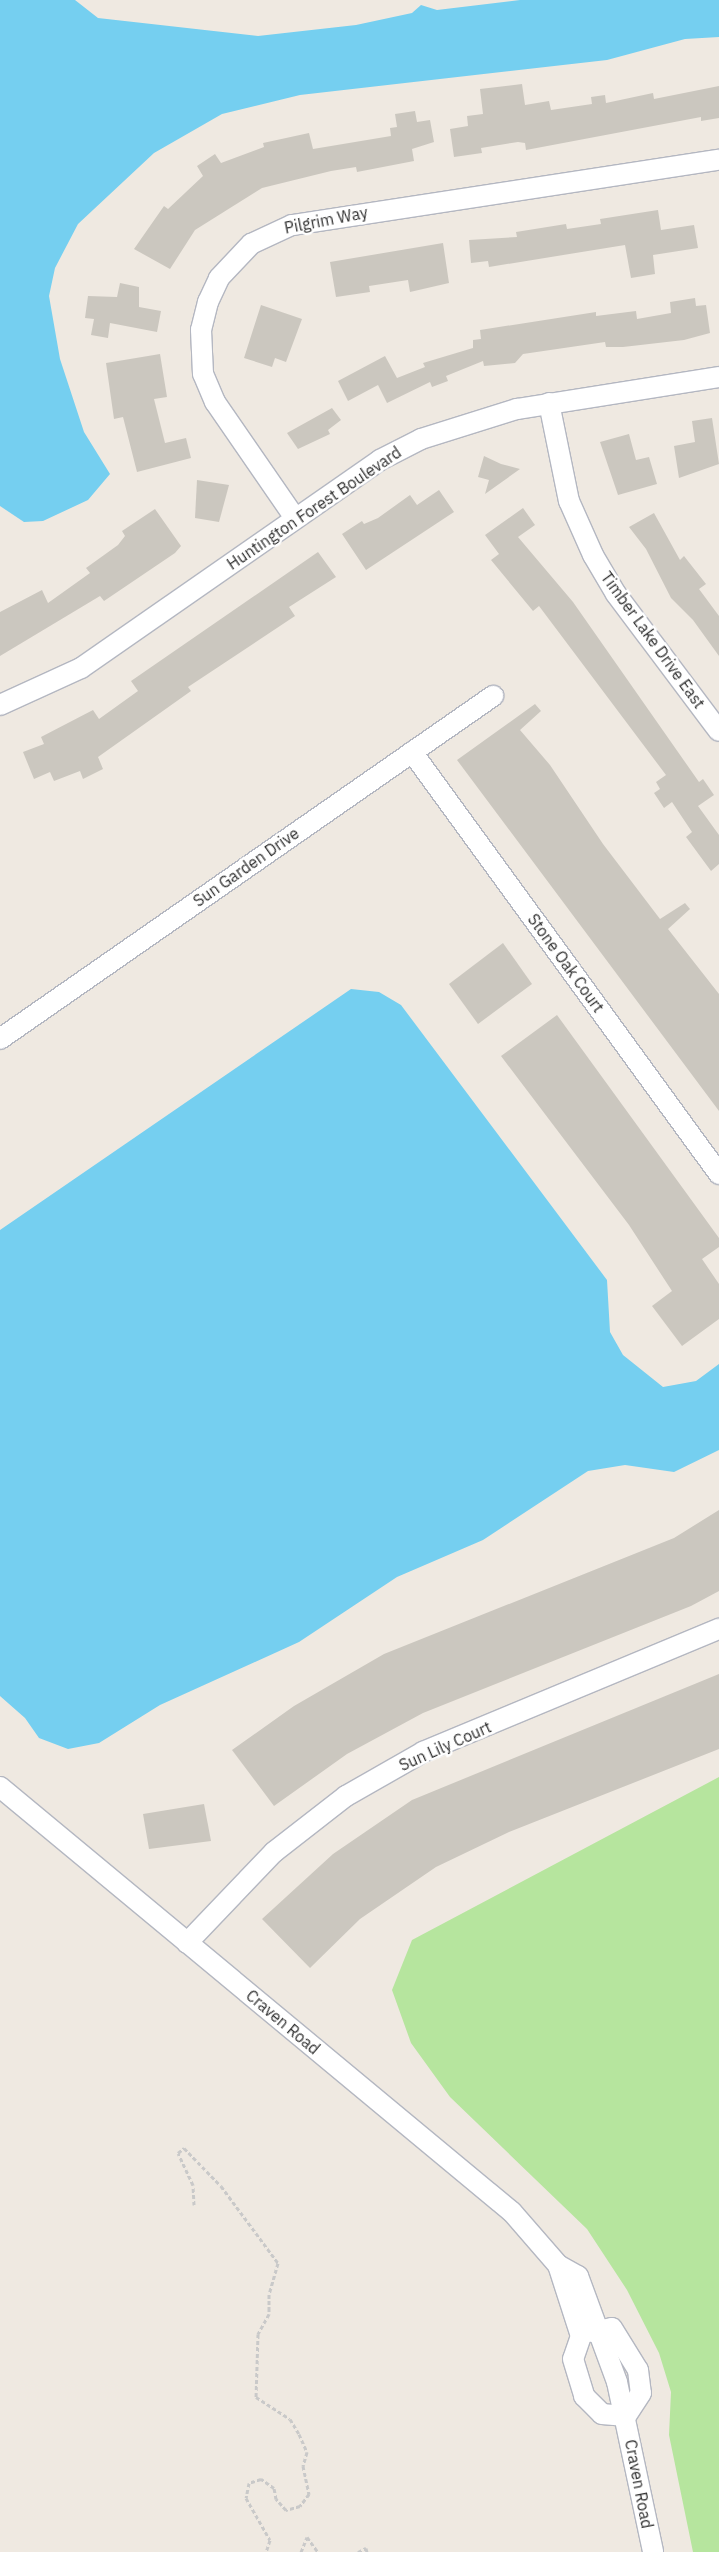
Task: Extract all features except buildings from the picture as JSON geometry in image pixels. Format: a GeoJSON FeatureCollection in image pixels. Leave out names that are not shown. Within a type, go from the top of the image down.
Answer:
{"type":"FeatureCollection","features":[{"type":"Feature","properties":{"kind":"street","name":"Pilgrim Way"},"geometry":{"type":"LineString","coordinates":[[295,518],[215,402],[203,374],[201,330],[208,302],[219,278],[251,244],[292,225],[719,160]]}},
{"type":"Feature","properties":{"kind":"street","name":"Huntington Forest Boulevard"},"geometry":{"type":"LineString","coordinates":[[0,705],[81,668],[380,460],[421,439],[549,403],[719,377]]}},
{"type":"Feature","properties":{"kind":"street","name":"Timber Lake Drive East"},"geometry":{"type":"LineString","coordinates":[[549,403],[569,501],[593,555],[616,594],[719,731]]}},
{"type":"Feature","properties":{"kind":"street","name":"Sun Garden Drive"},"geometry":{"type":"LineString","coordinates":[[0,1039],[493,696]]}},
{"type":"Feature","properties":{"kind":"street","name":"Stone Oak Court"},"geometry":{"type":"LineString","coordinates":[[412,752],[719,1174]]}},
{"type":"Feature","properties":{"kind":"street","name":"Sun Lily Court"},"geometry":{"type":"LineString","coordinates":[[187,1943],[274,1852],[346,1796],[423,1752],[719,1629]]}},
{"type":"Feature","properties":{"kind":"street","name":"Craven Road"},"geometry":{"type":"LineString","coordinates":[[0,1787],[512,2212],[558,2265],[590,2333]]}},
{"type":"Feature","properties":{"kind":"street"},"geometry":{"type":"LineString","coordinates":[[612,2328],[638,2370],[641,2393],[626,2416],[602,2414],[584,2396],[573,2359],[590,2333],[612,2328]]}},
{"type":"Feature","properties":{"kind":"street","name":"Craven Road"},"geometry":{"type":"LineString","coordinates":[[626,2416],[653,2552]]}},
{"type":"Feature","properties":{"kind":"path"},"geometry":{"type":"LineString","coordinates":[[194,2205],[193,2185],[178,2153],[184,2148],[221,2186],[278,2263],[269,2294],[269,2314],[258,2334],[256,2397],[290,2419],[300,2434],[308,2452],[303,2466],[309,2494],[300,2506],[286,2510],[276,2499],[274,2488],[261,2480],[249,2483],[246,2498],[270,2540],[266,2552]]}},
{"type":"Feature","properties":{"kind":"path"},"geometry":{"type":"LineString","coordinates":[[301,2552],[307,2537],[318,2552]]}},
{"type":"Feature","properties":{"kind":"path"},"geometry":{"type":"LineString","coordinates":[[358,2552],[366,2548],[367,2552]]}},
{"type":"Feature","properties":{"kind":"green space"},"geometry":{"type":"Polygon","coordinates":[[[719,1777],[719,2552],[693,2552],[669,2435],[671,2392],[659,2353],[627,2290],[587,2229],[450,2097],[411,2043],[392,1990],[412,1940],[719,1777]]]}},
{"type":"Feature","properties":{"kind":"water"},"geometry":{"type":"Polygon","coordinates":[[[0,0],[75,0],[98,18],[258,36],[356,25],[412,13],[421,5],[437,10],[520,0],[719,0],[719,37],[685,39],[607,60],[300,95],[222,114],[154,153],[78,224],[55,268],[49,296],[60,359],[84,432],[110,474],[88,500],[43,521],[24,522],[0,506],[0,0]]]}},
{"type":"Feature","properties":{"kind":"water"},"geometry":{"type":"Polygon","coordinates":[[[351,989],[379,992],[401,1005],[607,1280],[610,1332],[623,1355],[663,1387],[696,1381],[719,1364],[719,1450],[674,1472],[625,1465],[588,1471],[483,1540],[397,1577],[299,1642],[160,1705],[99,1743],[68,1749],[39,1738],[25,1718],[0,1696],[0,1230],[351,989]]]}}]}
